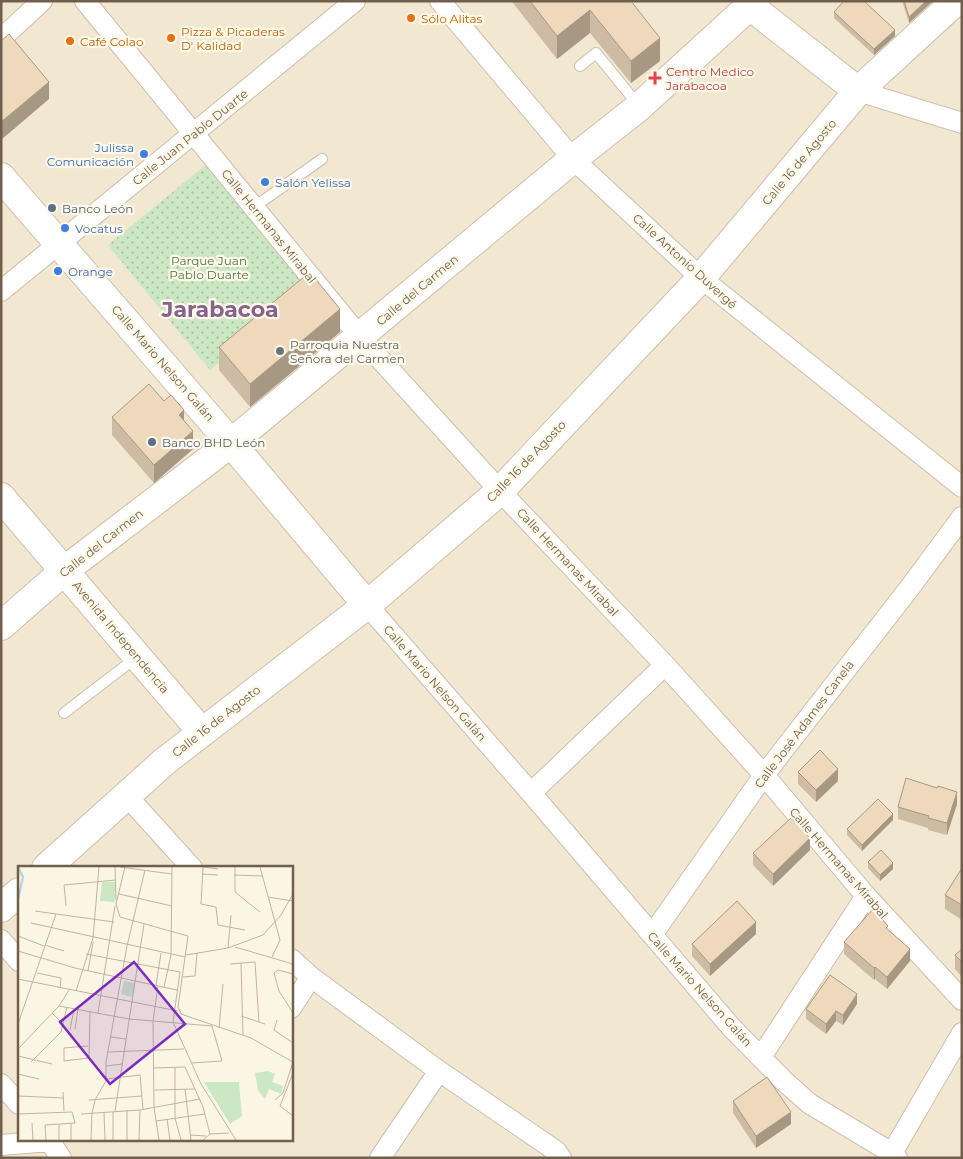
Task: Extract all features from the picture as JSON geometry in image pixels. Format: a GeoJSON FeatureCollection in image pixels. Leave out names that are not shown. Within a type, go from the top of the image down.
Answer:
{"type":"FeatureCollection","features":[{"type":"Feature","properties":{"kind":"street"},"geometry":{"type":"LineString","coordinates":[[1,38],[42,1]]}},
{"type":"Feature","properties":{"kind":"street","name":"Calle Hermanas Mirabal"},"geometry":{"type":"LineString","coordinates":[[85,1],[360,337],[500,491],[665,665],[764,775],[866,896],[962,1000]]}},
{"type":"Feature","properties":{"kind":"street","name":"Calle Juan Pablo Duarte"},"geometry":{"type":"LineString","coordinates":[[1,291],[355,1]]}},
{"type":"Feature","properties":{"kind":"street","name":"Calle Antonio Duvergé"},"geometry":{"type":"LineString","coordinates":[[440,1],[573,159],[701,278],[962,487]]}},
{"type":"Feature","properties":{"kind":"street","name":"Calle 16 de Agosto"},"geometry":{"type":"LineString","coordinates":[[48,866],[126,795],[201,731],[367,605],[500,491],[701,278],[858,91],[956,1]]}},
{"type":"Feature","properties":{"kind":"street"},"geometry":{"type":"LineString","coordinates":[[750,3],[858,91],[962,123]]}},
{"type":"Feature","properties":{"kind":"street","name":"Calle del Carmen"},"geometry":{"type":"LineString","coordinates":[[1,626],[65,570],[231,443],[573,159],[639,107],[750,3]]}},
{"type":"Feature","properties":{"kind":"street","name":"Calle Mario Nelson Galán"},"geometry":{"type":"LineString","coordinates":[[1,176],[231,443],[367,605],[731,1027],[785,1082],[818,1110],[895,1155]]}},
{"type":"Feature","properties":{"kind":"street","name":"Avenida Independencia"},"geometry":{"type":"LineString","coordinates":[[1,497],[201,731]]}},
{"type":"Feature","properties":{"kind":"street","name":"Calle José Adames Canela"},"geometry":{"type":"LineString","coordinates":[[652,935],[764,775],[962,517]]}},
{"type":"Feature","properties":{"kind":"street"},"geometry":{"type":"LineString","coordinates":[[531,793],[665,665]]}},
{"type":"Feature","properties":{"kind":"street"},"geometry":{"type":"LineString","coordinates":[[126,795],[190,866]]}},
{"type":"Feature","properties":{"kind":"street"},"geometry":{"type":"LineString","coordinates":[[1,908],[18,893]]}},
{"type":"Feature","properties":{"kind":"street"},"geometry":{"type":"LineString","coordinates":[[761,1057],[866,896]]}},
{"type":"Feature","properties":{"kind":"street"},"geometry":{"type":"LineString","coordinates":[[1,940],[18,959]]}},
{"type":"Feature","properties":{"kind":"street"},"geometry":{"type":"LineString","coordinates":[[292,960],[311,977],[439,1071],[556,1151],[560,1158]]}},
{"type":"Feature","properties":{"kind":"street"},"geometry":{"type":"LineString","coordinates":[[292,1006],[311,977]]}},
{"type":"Feature","properties":{"kind":"street"},"geometry":{"type":"LineString","coordinates":[[895,1155],[962,1033]]}},
{"type":"Feature","properties":{"kind":"street"},"geometry":{"type":"LineString","coordinates":[[380,1158],[439,1071]]}},
{"type":"Feature","properties":{"kind":"street"},"geometry":{"type":"LineString","coordinates":[[1,1084],[18,1103]]}},
{"type":"Feature","properties":{"kind":"street"},"geometry":{"type":"LineString","coordinates":[[1,1145],[53,1147]]}},
{"type":"Feature","properties":{"kind":"lane"},"geometry":{"type":"LineString","coordinates":[[580,66],[596,53],[639,107]]}},
{"type":"Feature","properties":{"kind":"lane"},"geometry":{"type":"LineString","coordinates":[[254,207],[322,159]]}},
{"type":"Feature","properties":{"kind":"lane"},"geometry":{"type":"LineString","coordinates":[[64,713],[138,656]]}},
{"type":"Feature","properties":{"kind":"shaded area"},"geometry":{"type":"Polygon","coordinates":[[[1,1],[962,1],[962,1158],[1,1158],[1,1]]]}},
{"type":"Feature","properties":{"kind":"green space","name":"Parque Juan Pablo Duarte"},"geometry":{"type":"Polygon","coordinates":[[[208,163],[310,288],[210,370],[108,245],[208,163]]]}},
{"type":"Feature","properties":{"kind":"building"},"geometry":{"type":"Polygon","coordinates":[[[530,1],[631,1],[660,38],[631,61],[590,10],[557,36],[530,1]]]}},
{"type":"Feature","properties":{"kind":"building"},"geometry":{"type":"Polygon","coordinates":[[[844,1],[864,1],[895,30],[874,49],[834,12],[844,1]]]}},
{"type":"Feature","properties":{"kind":"building"},"geometry":{"type":"Polygon","coordinates":[[[904,1],[926,1],[909,17],[904,1]]]}},
{"type":"Feature","properties":{"kind":"building"},"geometry":{"type":"Polygon","coordinates":[[[9,34],[49,82],[1,122],[1,41],[9,34]]]}},
{"type":"Feature","properties":{"kind":"building"},"geometry":{"type":"Polygon","coordinates":[[[310,272],[340,309],[250,384],[219,347],[310,272]]]}},
{"type":"Feature","properties":{"kind":"building","name":"Banco BHD León"},"geometry":{"type":"Polygon","coordinates":[[[149,384],[164,401],[171,395],[184,410],[179,415],[193,431],[154,465],[112,417],[149,384]]]}},
{"type":"Feature","properties":{"kind":"building"},"geometry":{"type":"Polygon","coordinates":[[[820,750],[838,769],[816,790],[798,772],[820,750]]]}},
{"type":"Feature","properties":{"kind":"building"},"geometry":{"type":"Polygon","coordinates":[[[906,778],[957,792],[947,823],[898,807],[906,778]]]}},
{"type":"Feature","properties":{"kind":"building"},"geometry":{"type":"Polygon","coordinates":[[[878,799],[893,814],[862,845],[847,829],[878,799]]]}},
{"type":"Feature","properties":{"kind":"building"},"geometry":{"type":"Polygon","coordinates":[[[791,818],[810,838],[773,874],[753,853],[791,818]]]}},
{"type":"Feature","properties":{"kind":"building"},"geometry":{"type":"Polygon","coordinates":[[[881,850],[893,863],[880,875],[868,862],[881,850]]]}},
{"type":"Feature","properties":{"kind":"building"},"geometry":{"type":"Polygon","coordinates":[[[962,868],[962,905],[945,895],[962,868]]]}},
{"type":"Feature","properties":{"kind":"building"},"geometry":{"type":"Polygon","coordinates":[[[737,901],[756,922],[710,964],[692,944],[737,901]]]}},
{"type":"Feature","properties":{"kind":"building"},"geometry":{"type":"Polygon","coordinates":[[[873,909],[888,926],[886,928],[910,949],[887,977],[844,942],[873,909]]]}},
{"type":"Feature","properties":{"kind":"building"},"geometry":{"type":"Polygon","coordinates":[[[962,949],[962,962],[955,955],[962,949]]]}},
{"type":"Feature","properties":{"kind":"building"},"geometry":{"type":"Polygon","coordinates":[[[830,975],[857,994],[843,1015],[836,1011],[826,1024],[806,1009],[830,975]]]}},
{"type":"Feature","properties":{"kind":"building"},"geometry":{"type":"Polygon","coordinates":[[[767,1077],[791,1112],[756,1136],[733,1101],[767,1077]]]}},
{"type":"Feature","properties":{"kind":"place","name":"Sólo Alitas"},"geometry":{"type":"Point","coordinates":[411,18]}},
{"type":"Feature","properties":{"kind":"place","name":"Pizza & Picaderas D' Kalidad"},"geometry":{"type":"Point","coordinates":[171,38]}},
{"type":"Feature","properties":{"kind":"place","name":"Café Colao"},"geometry":{"type":"Point","coordinates":[70,41]}},
{"type":"Feature","properties":{"kind":"place","name":"Centro Medico Jarabacoa"},"geometry":{"type":"Point","coordinates":[655,78]}},
{"type":"Feature","properties":{"kind":"place","name":"Julissa Comunicación"},"geometry":{"type":"Point","coordinates":[144,154]}},
{"type":"Feature","properties":{"kind":"place","name":"Salón Yelissa"},"geometry":{"type":"Point","coordinates":[265,182]}},
{"type":"Feature","properties":{"kind":"place","name":"Banco León"},"geometry":{"type":"Point","coordinates":[52,208]}},
{"type":"Feature","properties":{"kind":"place","name":"Vocatus"},"geometry":{"type":"Point","coordinates":[65,228]}},
{"type":"Feature","properties":{"kind":"place","name":"Orange"},"geometry":{"type":"Point","coordinates":[58,271]}},
{"type":"Feature","properties":{"kind":"place","name":"Parroquia Nuestra Señora del Carmen"},"geometry":{"type":"Point","coordinates":[280,351]}},
{"type":"Feature","properties":{"kind":"place","name":"Banco BHD León"},"geometry":{"type":"Point","coordinates":[152,442]}},
{"type":"Feature","properties":{"kind":"district","name":"Jarabacoa"},"geometry":{"type":"Point","coordinates":[220,309]}}]}
